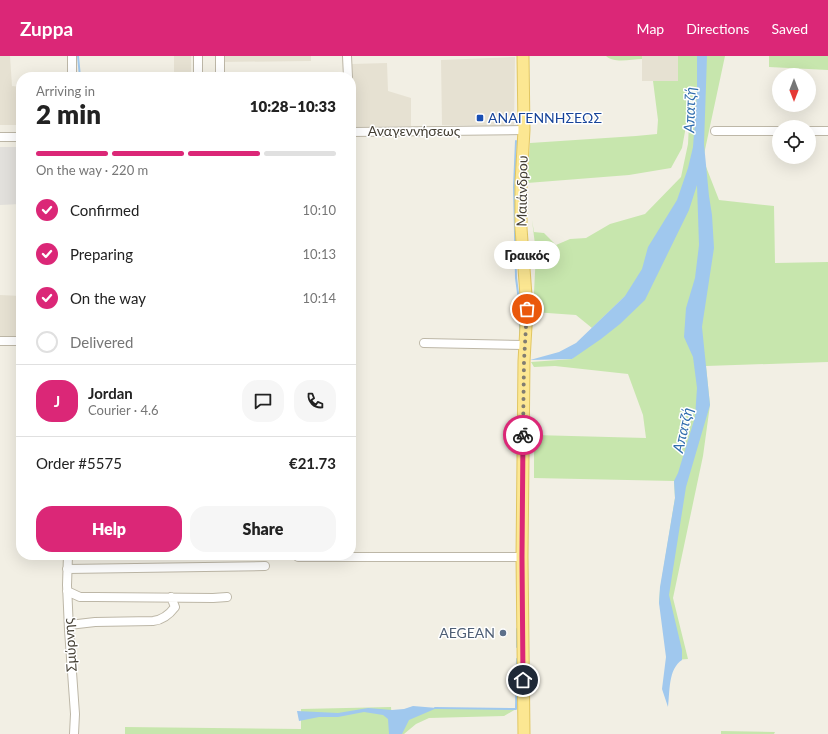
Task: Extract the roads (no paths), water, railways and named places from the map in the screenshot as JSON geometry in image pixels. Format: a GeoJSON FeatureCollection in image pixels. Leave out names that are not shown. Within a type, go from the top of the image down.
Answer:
{"type":"FeatureCollection","features":[{"type":"Feature","properties":{"kind":"main road","name":"Μαιάνδρου"},"geometry":{"type":"LineString","coordinates":[[523,56],[524,130],[521,182],[521,228],[527,309],[525,345],[522,557],[524,734]]}},
{"type":"Feature","properties":{"kind":"street"},"geometry":{"type":"LineString","coordinates":[[72,56],[72,72]]}},
{"type":"Feature","properties":{"kind":"street"},"geometry":{"type":"LineString","coordinates":[[198,56],[198,72]]}},
{"type":"Feature","properties":{"kind":"street"},"geometry":{"type":"LineString","coordinates":[[220,56],[220,72]]}},
{"type":"Feature","properties":{"kind":"street"},"geometry":{"type":"LineString","coordinates":[[347,56],[348,72]]}},
{"type":"Feature","properties":{"kind":"street","name":"Αναγεννήσεως"},"geometry":{"type":"LineString","coordinates":[[356,132],[524,130]]}},
{"type":"Feature","properties":{"kind":"street"},"geometry":{"type":"LineString","coordinates":[[715,131],[772,131]]}},
{"type":"Feature","properties":{"kind":"street"},"geometry":{"type":"LineString","coordinates":[[816,131],[828,131]]}},
{"type":"Feature","properties":{"kind":"street"},"geometry":{"type":"LineString","coordinates":[[0,137],[16,137]]}},
{"type":"Feature","properties":{"kind":"street"},"geometry":{"type":"LineString","coordinates":[[0,341],[16,341]]}},
{"type":"Feature","properties":{"kind":"street"},"geometry":{"type":"LineString","coordinates":[[424,343],[525,345]]}},
{"type":"Feature","properties":{"kind":"street"},"geometry":{"type":"LineString","coordinates":[[356,557],[522,557]]}},
{"type":"Feature","properties":{"kind":"street","name":"Σμύρνης"},"geometry":{"type":"LineString","coordinates":[[68,560],[67,591],[75,714],[74,734]]}},
{"type":"Feature","properties":{"kind":"street"},"geometry":{"type":"LineString","coordinates":[[67,569],[264,566]]}},
{"type":"Feature","properties":{"kind":"street"},"geometry":{"type":"LineString","coordinates":[[67,591],[80,597],[227,597]]}},
{"type":"Feature","properties":{"kind":"street"},"geometry":{"type":"LineString","coordinates":[[69,625],[95,622],[160,620],[167,616],[175,607],[171,597]]}},
{"type":"Feature","properties":{"kind":"water"},"geometry":{"type":"Polygon","coordinates":[[[697,56],[707,56],[704,144],[714,248],[702,327],[710,405],[686,487],[669,595],[682,650],[682,660],[674,669],[670,681],[668,707],[662,689],[666,657],[659,603],[660,587],[675,498],[674,481],[678,473],[695,417],[697,388],[693,357],[684,337],[686,308],[695,278],[699,245],[697,185],[689,210],[645,300],[620,324],[572,359],[530,360],[559,352],[576,343],[625,296],[642,269],[648,247],[677,200],[688,168],[693,147],[697,92],[697,56]]]}},
{"type":"Feature","properties":{"kind":"water"},"geometry":{"type":"Polygon","coordinates":[[[413,706],[437,708],[409,720],[402,734],[389,734],[388,719],[383,715],[364,712],[338,717],[319,717],[299,721],[297,711],[338,713],[368,708],[392,710],[404,709],[413,706]]]}},
{"type":"Feature","properties":{"kind":"waterway"},"geometry":{"type":"LineString","coordinates":[[78,56],[80,72]]}},
{"type":"Feature","properties":{"kind":"waterway"},"geometry":{"type":"LineString","coordinates":[[516,141],[514,187],[516,278],[520,308],[520,336]]}},
{"type":"Feature","properties":{"kind":"waterway"},"geometry":{"type":"LineString","coordinates":[[517,629],[517,647]]}},
{"type":"Feature","properties":{"kind":"waterway"},"geometry":{"type":"LineString","coordinates":[[435,708],[516,709],[517,659]]}},
{"type":"Feature","properties":{"kind":"place","name":"ΑΝΑΓΕΝΝΗΣΕΩΣ"},"geometry":{"type":"Point","coordinates":[480,118]}},
{"type":"Feature","properties":{"kind":"place","name":"Γραικός"},"geometry":{"type":"Point","coordinates":[527,309]}},
{"type":"Feature","properties":{"kind":"place","name":"AEGEAN"},"geometry":{"type":"Point","coordinates":[503,633]}},
{"type":"Feature","properties":{"kind":"water label","name":"Απατζή"},"geometry":{"type":"Point","coordinates":[690,110]}},
{"type":"Feature","properties":{"kind":"water label","name":"Απατζή"},"geometry":{"type":"Point","coordinates":[683,430]}}]}
